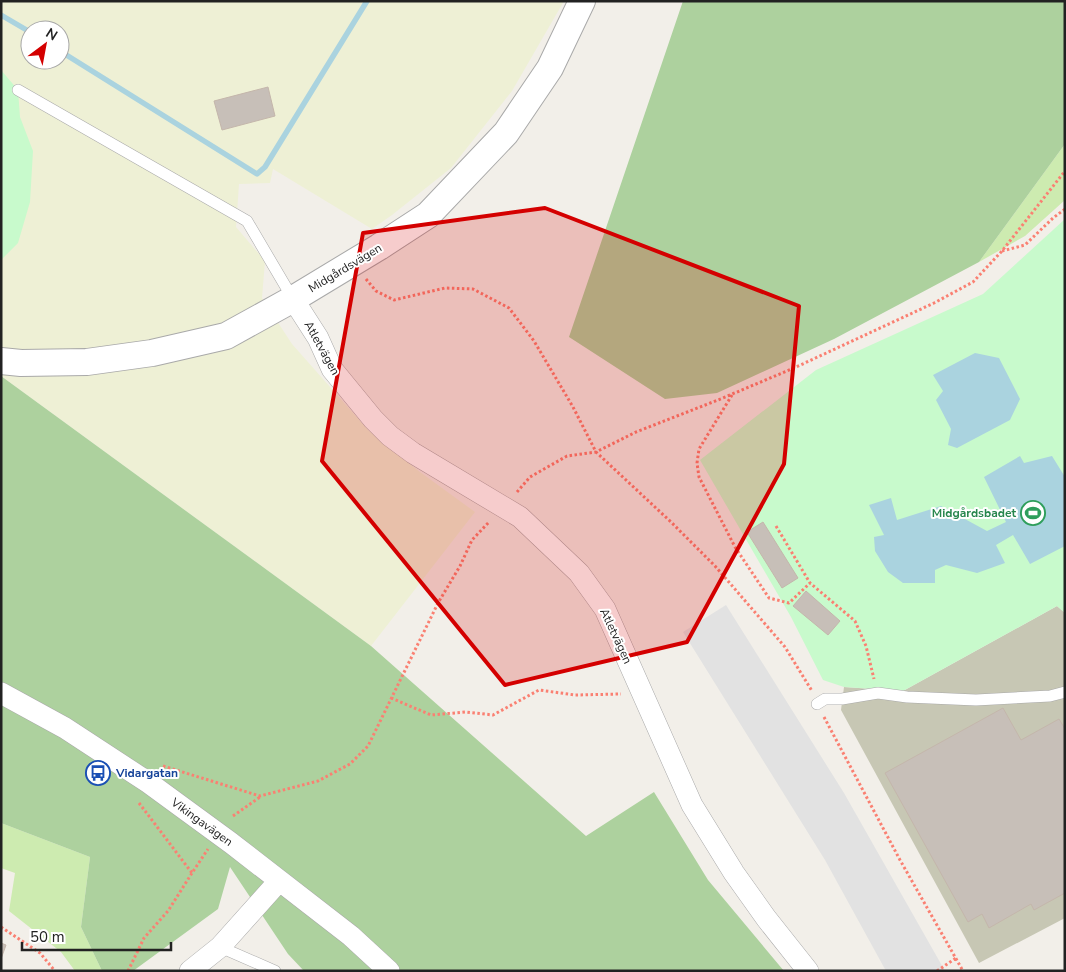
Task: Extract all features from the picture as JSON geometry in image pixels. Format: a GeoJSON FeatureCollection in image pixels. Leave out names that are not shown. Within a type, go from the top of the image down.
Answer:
{"type":"FeatureCollection","features":[{"type":"Feature","properties":{"kind":"street","name":"Midgårdsvägen"},"geometry":{"type":"LineString","coordinates":[[1,361],[21,363],[87,362],[152,353],[226,336],[293,299],[353,262],[428,215],[506,132],[550,68],[582,1]]}},
{"type":"Feature","properties":{"kind":"street","name":"Atletvägen"},"geometry":{"type":"LineString","coordinates":[[293,299],[318,338],[332,369],[362,406],[390,436],[427,461],[503,506],[532,527],[579,573],[605,609],[692,805],[750,896],[808,971]]}},
{"type":"Feature","properties":{"kind":"street","name":"Vikingavägen"},"geometry":{"type":"LineString","coordinates":[[1,693],[65,728],[149,783],[351,936],[389,971]]}},
{"type":"Feature","properties":{"kind":"street"},"geometry":{"type":"LineString","coordinates":[[190,971],[220,947],[279,881]]}},
{"type":"Feature","properties":{"kind":"lane"},"geometry":{"type":"LineString","coordinates":[[18,90],[247,221],[293,299]]}},
{"type":"Feature","properties":{"kind":"lane"},"geometry":{"type":"LineString","coordinates":[[817,704],[825,699],[842,699],[878,694],[976,700],[1050,696],[1065,692]]}},
{"type":"Feature","properties":{"kind":"lane"},"geometry":{"type":"LineString","coordinates":[[220,947],[275,971]]}},
{"type":"Feature","properties":{"kind":"path"},"geometry":{"type":"LineString","coordinates":[[233,816],[260,796],[318,781],[350,764],[368,746],[438,603],[460,566],[472,540],[530,477],[568,456],[596,452],[636,432],[733,394],[838,348],[934,303],[973,282],[1002,251],[1065,171]]}},
{"type":"Feature","properties":{"kind":"path"},"geometry":{"type":"LineString","coordinates":[[1002,251],[1025,245],[1065,209]]}},
{"type":"Feature","properties":{"kind":"path"},"geometry":{"type":"LineString","coordinates":[[353,262],[376,291],[394,300],[445,288],[473,289],[509,308],[534,340],[573,407],[596,452],[715,566],[785,647],[813,694],[900,860],[963,971]]}},
{"type":"Feature","properties":{"kind":"path"},"geometry":{"type":"LineString","coordinates":[[733,394],[699,449],[697,462],[699,477],[735,547],[769,598],[789,603],[810,583]]}},
{"type":"Feature","properties":{"kind":"path"},"geometry":{"type":"LineString","coordinates":[[776,526],[810,583],[855,621],[866,646],[878,694]]}},
{"type":"Feature","properties":{"kind":"path"},"geometry":{"type":"LineString","coordinates":[[793,599],[796,603]]}},
{"type":"Feature","properties":{"kind":"path"},"geometry":{"type":"LineString","coordinates":[[391,698],[431,715],[466,712],[493,715],[539,690],[575,695],[629,693],[641,690]]}},
{"type":"Feature","properties":{"kind":"path"},"geometry":{"type":"LineString","coordinates":[[160,764],[260,796]]}},
{"type":"Feature","properties":{"kind":"path"},"geometry":{"type":"LineString","coordinates":[[133,798],[192,873]]}},
{"type":"Feature","properties":{"kind":"path"},"geometry":{"type":"LineString","coordinates":[[128,971],[144,938],[168,911],[212,844]]}},
{"type":"Feature","properties":{"kind":"path"},"geometry":{"type":"LineString","coordinates":[[1,927],[40,953],[55,971]]}},
{"type":"Feature","properties":{"kind":"path"},"geometry":{"type":"LineString","coordinates":[[937,971],[956,958]]}},
{"type":"Feature","properties":{"kind":"highlighted area"},"geometry":{"type":"Polygon","coordinates":[[[545,208],[799,306],[784,464],[687,642],[505,685],[322,461],[363,233],[545,208]]]}},
{"type":"Feature","properties":{"kind":"shaded area"},"geometry":{"type":"Polygon","coordinates":[[[1,1],[564,1],[512,91],[451,168],[372,229],[273,169],[270,183],[239,184],[236,227],[265,261],[262,298],[292,344],[369,431],[420,472],[475,512],[371,646],[1,376],[1,1]]]}},
{"type":"Feature","properties":{"kind":"shaded area"},"geometry":{"type":"Polygon","coordinates":[[[726,605],[844,793],[945,971],[886,971],[825,860],[683,632],[726,605]]]}},
{"type":"Feature","properties":{"kind":"shaded area"},"geometry":{"type":"Polygon","coordinates":[[[1057,606],[1065,613],[1065,918],[979,963],[841,710],[844,687],[903,691],[1057,606]]]}},
{"type":"Feature","properties":{"kind":"green space"},"geometry":{"type":"Polygon","coordinates":[[[683,1],[1065,1],[1065,144],[979,262],[834,339],[717,393],[665,399],[569,337],[683,1]]]}},
{"type":"Feature","properties":{"kind":"green space"},"geometry":{"type":"Polygon","coordinates":[[[1,70],[18,90],[20,117],[33,151],[30,202],[18,243],[1,260],[1,70]]]}},
{"type":"Feature","properties":{"kind":"green space"},"geometry":{"type":"Polygon","coordinates":[[[1065,144],[1065,200],[1025,236],[979,262],[1065,144]]]}},
{"type":"Feature","properties":{"kind":"green space","name":"Midgårdsbadet"},"geometry":{"type":"Polygon","coordinates":[[[1065,219],[1065,613],[1057,606],[903,691],[844,687],[823,680],[791,617],[700,460],[816,370],[983,294],[1065,219]]]}},
{"type":"Feature","properties":{"kind":"green space"},"geometry":{"type":"Polygon","coordinates":[[[1,376],[371,646],[586,836],[654,792],[708,880],[784,971],[304,971],[288,954],[230,867],[218,909],[133,971],[102,971],[81,927],[90,857],[1,823],[1,376]]]}},
{"type":"Feature","properties":{"kind":"green space"},"geometry":{"type":"Polygon","coordinates":[[[1,823],[90,857],[81,927],[102,971],[75,971],[61,952],[9,911],[15,873],[1,868],[1,823]]]}},
{"type":"Feature","properties":{"kind":"water"},"geometry":{"type":"Polygon","coordinates":[[[975,353],[999,358],[1020,399],[1010,420],[957,448],[948,445],[951,429],[936,400],[943,391],[933,375],[975,353]]]}},
{"type":"Feature","properties":{"kind":"water","name":"Midgårdsbadet"},"geometry":{"type":"Polygon","coordinates":[[[1020,456],[1024,463],[1052,456],[1065,477],[1065,546],[1030,564],[1013,535],[996,545],[1005,563],[977,573],[946,565],[935,570],[935,583],[903,583],[888,572],[875,551],[874,537],[884,535],[869,505],[891,498],[897,520],[941,506],[987,531],[1006,522],[984,477],[1020,456]]]}},
{"type":"Feature","properties":{"kind":"building"},"geometry":{"type":"Polygon","coordinates":[[[268,87],[275,116],[222,130],[214,101],[268,87]]]}},
{"type":"Feature","properties":{"kind":"building"},"geometry":{"type":"Polygon","coordinates":[[[763,522],[798,578],[782,588],[747,532],[763,522]]]}},
{"type":"Feature","properties":{"kind":"building"},"geometry":{"type":"Polygon","coordinates":[[[806,591],[840,621],[828,635],[793,606],[806,591]]]}},
{"type":"Feature","properties":{"kind":"building"},"geometry":{"type":"Polygon","coordinates":[[[1003,708],[1021,740],[1059,719],[1065,729],[1065,893],[1034,910],[1031,904],[989,928],[982,914],[968,922],[885,773],[1003,708]]]}},
{"type":"Feature","properties":{"kind":"building"},"geometry":{"type":"Polygon","coordinates":[[[1,943],[6,945],[1,959],[1,943]]]}},
{"type":"Feature","properties":{"kind":"waterway"},"geometry":{"type":"LineString","coordinates":[[70,57],[257,174],[265,167],[367,1]]}},
{"type":"Feature","properties":{"kind":"waterway"},"geometry":{"type":"LineString","coordinates":[[1,15],[20,26]]}},
{"type":"Feature","properties":{"kind":"place","name":"Midgårdsbadet"},"geometry":{"type":"Point","coordinates":[1033,513]}},
{"type":"Feature","properties":{"kind":"place","name":"Vidargatan"},"geometry":{"type":"Point","coordinates":[98,773]}}]}
